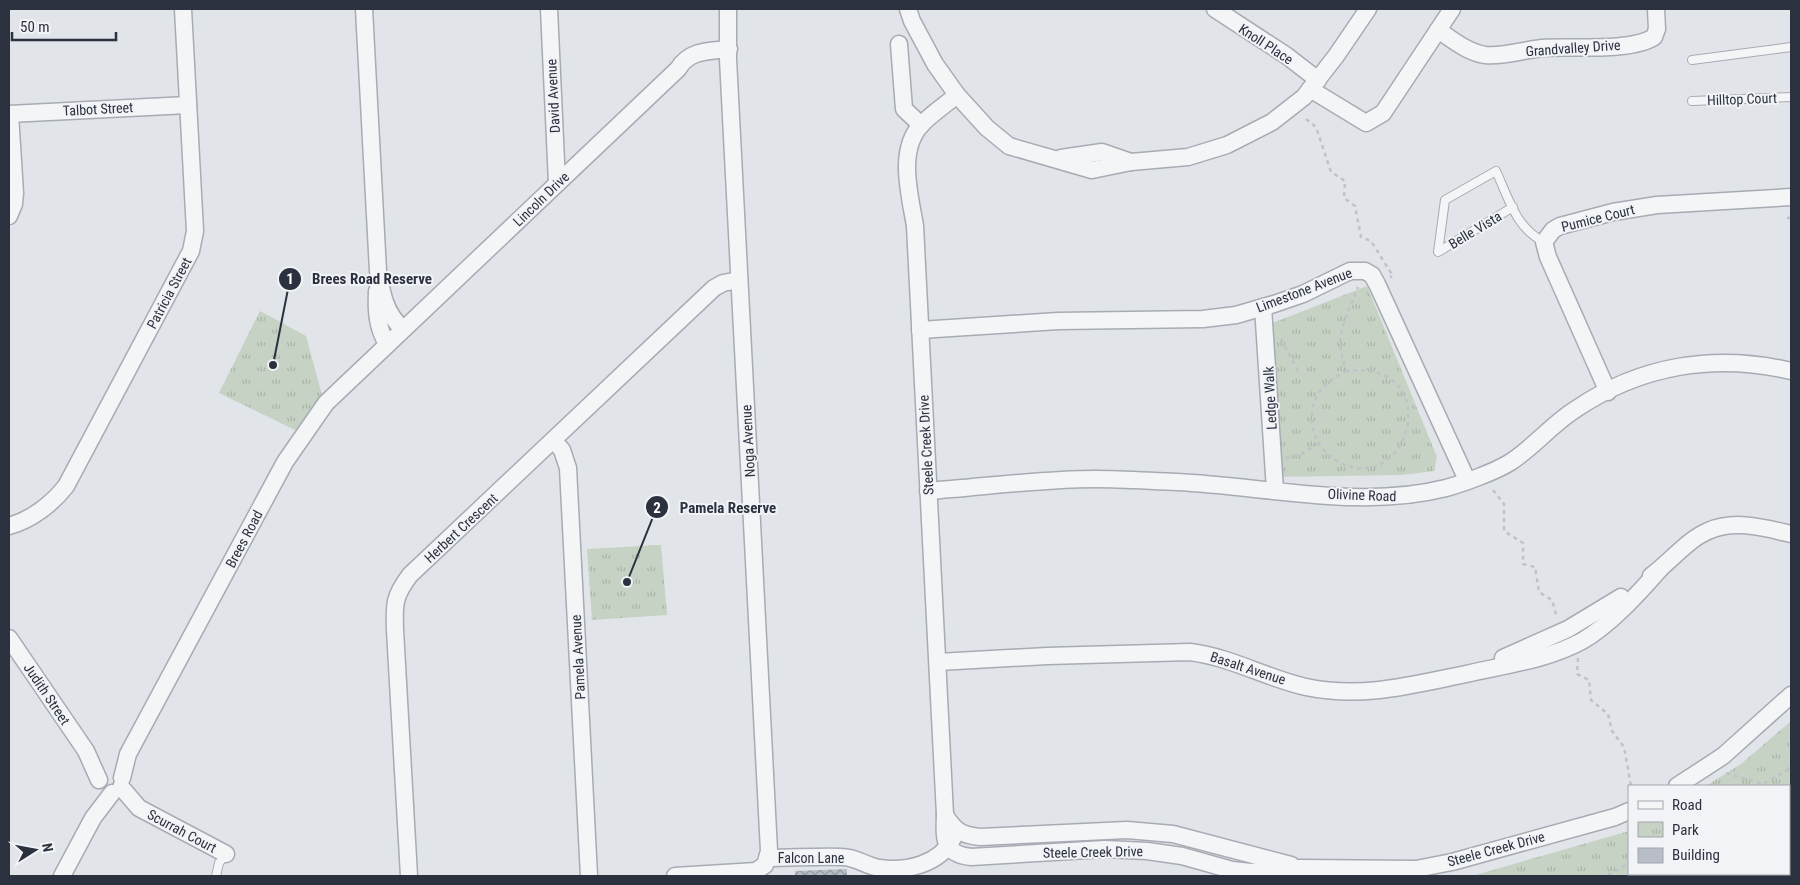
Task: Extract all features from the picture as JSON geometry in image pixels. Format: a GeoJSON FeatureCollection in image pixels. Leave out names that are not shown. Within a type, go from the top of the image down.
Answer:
{"type":"FeatureCollection","features":[{"type":"Feature","properties":{"kind":"street","name":"Patricia Street"},"geometry":{"type":"LineString","coordinates":[[9,526],[30,518],[60,494],[66,486],[191,251],[195,230],[183,9]]}},
{"type":"Feature","properties":{"kind":"street"},"geometry":{"type":"LineString","coordinates":[[364,9],[378,271],[376,316],[380,331],[387,344]]}},
{"type":"Feature","properties":{"kind":"street","name":"David Avenue"},"geometry":{"type":"LineString","coordinates":[[548,9],[557,183]]}},
{"type":"Feature","properties":{"kind":"street","name":"Noga Avenue"},"geometry":{"type":"LineString","coordinates":[[730,9],[729,54],[763,868]]}},
{"type":"Feature","properties":{"kind":"street"},"geometry":{"type":"LineString","coordinates":[[908,9],[912,21],[935,64],[957,95],[988,128],[1009,146],[1056,158],[1092,170],[1132,162],[1188,157],[1227,145],[1272,122],[1304,97],[1368,9]]}},
{"type":"Feature","properties":{"kind":"street","name":"Knoll Place"},"geometry":{"type":"LineString","coordinates":[[1215,9],[1287,56],[1314,84],[1366,123],[1384,113],[1438,30]]}},
{"type":"Feature","properties":{"kind":"street"},"geometry":{"type":"LineString","coordinates":[[1438,30],[1452,9]]}},
{"type":"Feature","properties":{"kind":"street","name":"Grandvalley Drive"},"geometry":{"type":"LineString","coordinates":[[1438,30],[1471,51],[1486,55],[1500,55],[1541,48],[1626,45],[1646,42],[1654,37],[1657,29],[1656,9]]}},
{"type":"Feature","properties":{"kind":"street"},"geometry":{"type":"LineString","coordinates":[[899,44],[904,109],[921,125]]}},
{"type":"Feature","properties":{"kind":"street","name":"Lincoln Drive"},"geometry":{"type":"LineString","coordinates":[[387,344],[678,69],[688,57],[706,51],[729,54]]}},
{"type":"Feature","properties":{"kind":"street","name":"Steele Creek Drive"},"geometry":{"type":"LineString","coordinates":[[957,95],[921,125],[909,142],[907,172],[915,226],[938,662],[945,815],[944,837],[948,847],[961,856],[971,857],[1105,849],[1147,850],[1182,856],[1232,870],[1270,874],[1300,868],[1416,869],[1462,859],[1615,817],[1628,811]]}},
{"type":"Feature","properties":{"kind":"street","name":"Talbot Street"},"geometry":{"type":"LineString","coordinates":[[10,114],[188,105]]}},
{"type":"Feature","properties":{"kind":"street"},"geometry":{"type":"LineString","coordinates":[[9,216],[14,204],[15,193],[10,114]]}},
{"type":"Feature","properties":{"kind":"street","name":"Pumice Court"},"geometry":{"type":"LineString","coordinates":[[1544,242],[1548,234],[1560,226],[1613,212],[1657,205],[1791,197]]}},
{"type":"Feature","properties":{"kind":"street"},"geometry":{"type":"LineString","coordinates":[[1544,242],[1553,271],[1608,392]]}},
{"type":"Feature","properties":{"kind":"street","name":"Limestone Avenue"},"geometry":{"type":"LineString","coordinates":[[920,330],[1058,321],[1203,319],[1236,315],[1304,294],[1350,271],[1359,270],[1372,275],[1467,480]]}},
{"type":"Feature","properties":{"kind":"street"},"geometry":{"type":"LineString","coordinates":[[378,271],[387,309],[394,321],[403,328]]}},
{"type":"Feature","properties":{"kind":"street","name":"Herbert Crescent"},"geometry":{"type":"LineString","coordinates":[[409,876],[395,630],[394,603],[398,592],[410,575],[714,288],[723,283],[739,280]]}},
{"type":"Feature","properties":{"kind":"street","name":"Ledge Walk"},"geometry":{"type":"LineString","coordinates":[[1263,307],[1275,490]]}},
{"type":"Feature","properties":{"kind":"street","name":"Brees Road"},"geometry":{"type":"LineString","coordinates":[[62,876],[111,782],[293,449],[326,403],[387,344]]}},
{"type":"Feature","properties":{"kind":"street","name":"Olivine Road"},"geometry":{"type":"LineString","coordinates":[[928,491],[1094,479],[1179,482],[1328,495],[1399,497],[1448,487],[1509,463],[1576,408],[1634,377],[1665,368],[1698,363],[1754,364],[1791,371]]}},
{"type":"Feature","properties":{"kind":"street","name":"Pamela Avenue"},"geometry":{"type":"LineString","coordinates":[[554,441],[562,450],[568,468],[589,876]]}},
{"type":"Feature","properties":{"kind":"street","name":"Basalt Avenue"},"geometry":{"type":"LineString","coordinates":[[938,662],[1047,656],[1190,652],[1211,655],[1236,662],[1305,687],[1357,693],[1387,691],[1467,673],[1568,629],[1596,614],[1660,569],[1708,530],[1732,525],[1753,525],[1791,534]]}},
{"type":"Feature","properties":{"kind":"street","name":"Judith Street"},"geometry":{"type":"LineString","coordinates":[[9,638],[86,751],[111,782]]}},
{"type":"Feature","properties":{"kind":"street"},"geometry":{"type":"LineString","coordinates":[[1679,785],[1723,756],[1791,695]]}},
{"type":"Feature","properties":{"kind":"street","name":"Scurrah Court"},"geometry":{"type":"LineString","coordinates":[[111,782],[139,808],[226,854]]}},
{"type":"Feature","properties":{"kind":"street"},"geometry":{"type":"LineString","coordinates":[[945,815],[956,832]]}},
{"type":"Feature","properties":{"kind":"street","name":"Steele Creek Drive"},"geometry":{"type":"LineString","coordinates":[[956,832],[966,836],[980,837],[1127,830],[1173,834],[1300,868]]}},
{"type":"Feature","properties":{"kind":"street","name":"Falcon Lane"},"geometry":{"type":"LineString","coordinates":[[675,876],[743,873],[763,868],[854,858],[879,868],[896,868],[932,861],[948,847],[956,832]]}},
{"type":"Feature","properties":{"kind":"lane"},"geometry":{"type":"LineString","coordinates":[[1692,60],[1791,47]]}},
{"type":"Feature","properties":{"kind":"lane","name":"Hilltop Court"},"geometry":{"type":"LineString","coordinates":[[1692,101],[1791,98]]}},
{"type":"Feature","properties":{"kind":"lane","name":"Belle Vista"},"geometry":{"type":"LineString","coordinates":[[1513,207],[1438,252],[1445,200],[1496,171],[1522,226],[1531,236],[1544,242]]}},
{"type":"Feature","properties":{"kind":"lane"},"geometry":{"type":"LineString","coordinates":[[216,876],[219,863],[226,854]]}},
{"type":"Feature","properties":{"kind":"path"},"geometry":{"type":"LineString","coordinates":[[1306,119],[1316,127],[1330,172],[1345,181],[1344,198],[1355,206],[1361,236],[1371,241],[1393,276],[1390,277]]}},
{"type":"Feature","properties":{"kind":"path"},"geometry":{"type":"LineString","coordinates":[[1347,371],[1339,351],[1340,340],[1358,288]]}},
{"type":"Feature","properties":{"kind":"path"},"geometry":{"type":"LineString","coordinates":[[1279,335],[1298,371]]}},
{"type":"Feature","properties":{"kind":"path"},"geometry":{"type":"LineString","coordinates":[[1371,370],[1386,376],[1396,383],[1408,413],[1408,430],[1396,451],[1380,464],[1366,468],[1351,467],[1329,456],[1319,443],[1312,426],[1314,400],[1322,388],[1347,371],[1371,370]]}},
{"type":"Feature","properties":{"kind":"path"},"geometry":{"type":"LineString","coordinates":[[1404,399],[1409,396]]}},
{"type":"Feature","properties":{"kind":"path"},"geometry":{"type":"LineString","coordinates":[[1273,457],[1283,458],[1300,455],[1319,443]]}},
{"type":"Feature","properties":{"kind":"path"},"geometry":{"type":"LineString","coordinates":[[1493,490],[1504,504],[1504,531],[1522,544],[1523,564],[1535,567],[1540,592],[1552,600],[1558,620]]}},
{"type":"Feature","properties":{"kind":"path"},"geometry":{"type":"LineString","coordinates":[[1579,664],[1577,674],[1589,680],[1590,700],[1608,714],[1612,731],[1624,747],[1631,785]]}},
{"type":"Feature","properties":{"kind":"path"},"geometry":{"type":"LineString","coordinates":[[1713,763],[1722,772],[1763,784],[1791,768]]}},
{"type":"Feature","properties":{"kind":"path"},"geometry":{"type":"LineString","coordinates":[[1600,876],[1613,873],[1628,864]]}},
{"type":"Feature","properties":{"kind":"green space"},"geometry":{"type":"Polygon","coordinates":[[[1367,286],[1437,457],[1434,471],[1402,475],[1272,477],[1262,327],[1367,286]]]}},
{"type":"Feature","properties":{"kind":"green space"},"geometry":{"type":"Polygon","coordinates":[[[260,311],[306,336],[322,395],[297,431],[219,393],[260,311]]]}},
{"type":"Feature","properties":{"kind":"green space"},"geometry":{"type":"Polygon","coordinates":[[[661,545],[667,615],[592,620],[587,549],[661,545]]]}},
{"type":"Feature","properties":{"kind":"green space"},"geometry":{"type":"Polygon","coordinates":[[[1791,721],[1791,876],[1472,876],[1628,831],[1628,875],[1790,875],[1790,785],[1708,785],[1741,764],[1791,721]]]}},
{"type":"Feature","properties":{"kind":"building"},"geometry":{"type":"Polygon","coordinates":[[[847,869],[847,876],[795,876],[795,871],[847,869]]]}},
{"type":"Feature","properties":{"kind":"place","name":"Brees Road Reserve"},"geometry":{"type":"Point","coordinates":[273,365]}},
{"type":"Feature","properties":{"kind":"place","name":"Pamela Reserve"},"geometry":{"type":"Point","coordinates":[627,582]}}]}
